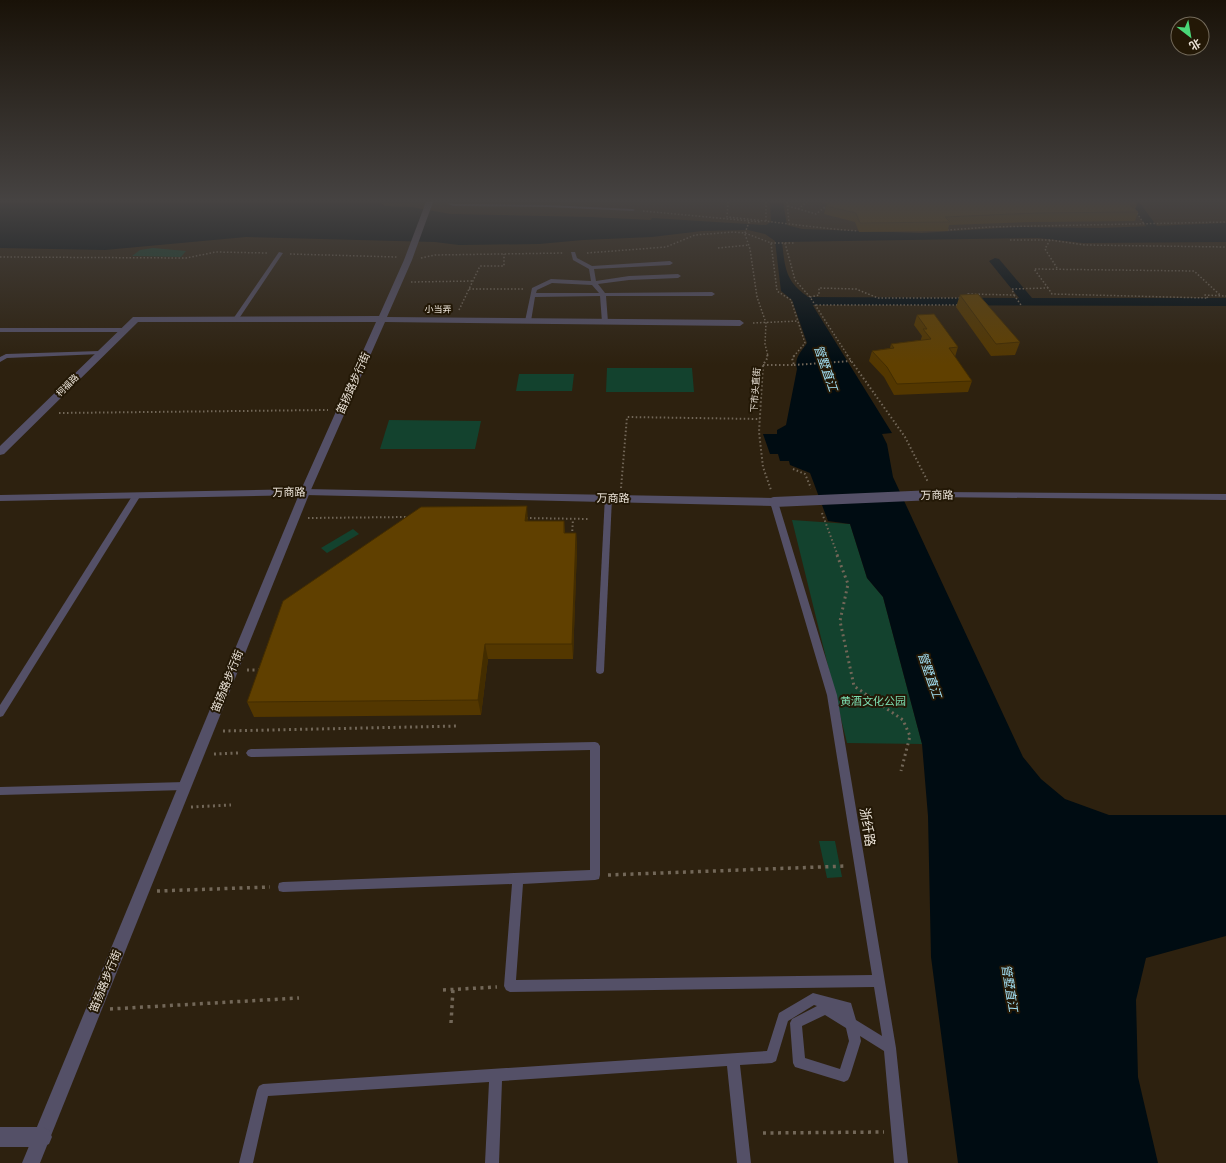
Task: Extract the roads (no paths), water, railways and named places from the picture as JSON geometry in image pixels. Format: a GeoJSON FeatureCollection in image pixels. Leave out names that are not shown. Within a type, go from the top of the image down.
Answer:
{"type":"FeatureCollection","features":[{"type":"Feature","properties":{"kind":"street","name":"笛扬路步行街"},"geometry":{"type":"LineString","coordinates":[[31,1163],[294,518],[409,256]]}},
{"type":"Feature","properties":{"kind":"street","name":"小当弄"},"geometry":{"type":"LineString","coordinates":[[136,319],[382,319],[740,324]]}},
{"type":"Feature","properties":{"kind":"street","name":"柯福路"},"geometry":{"type":"LineString","coordinates":[[0,452],[99,353],[136,319]]}},
{"type":"Feature","properties":{"kind":"street","name":"万商路"},"geometry":{"type":"LineString","coordinates":[[0,498],[305,492],[774,502],[934,495],[1226,497]]}},
{"type":"Feature","properties":{"kind":"street"},"geometry":{"type":"LineString","coordinates":[[0,1137],[42,1137]]}},
{"type":"Feature","properties":{"kind":"lane"},"geometry":{"type":"LineString","coordinates":[[236,319],[279,256]]}},
{"type":"Feature","properties":{"kind":"lane"},"geometry":{"type":"LineString","coordinates":[[574,256],[575,259],[591,268],[670,263]]}},
{"type":"Feature","properties":{"kind":"lane"},"geometry":{"type":"LineString","coordinates":[[591,268],[594,283],[603,294],[605,322]]}},
{"type":"Feature","properties":{"kind":"lane"},"geometry":{"type":"LineString","coordinates":[[528,321],[534,292],[551,281],[594,283],[629,278],[678,276]]}},
{"type":"Feature","properties":{"kind":"lane"},"geometry":{"type":"LineString","coordinates":[[534,292],[603,294],[712,294]]}},
{"type":"Feature","properties":{"kind":"lane"},"geometry":{"type":"LineString","coordinates":[[0,330],[125,330]]}},
{"type":"Feature","properties":{"kind":"lane"},"geometry":{"type":"LineString","coordinates":[[0,360],[6,356],[99,353]]}},
{"type":"Feature","properties":{"kind":"lane"},"geometry":{"type":"LineString","coordinates":[[0,713],[137,495]]}},
{"type":"Feature","properties":{"kind":"lane"},"geometry":{"type":"LineString","coordinates":[[600,671],[608,498]]}},
{"type":"Feature","properties":{"kind":"lane","name":"浙纤路"},"geometry":{"type":"LineString","coordinates":[[774,502],[832,695],[890,1048],[901,1163]]}},
{"type":"Feature","properties":{"kind":"lane"},"geometry":{"type":"LineString","coordinates":[[252,753],[595,746],[595,875],[283,887]]}},
{"type":"Feature","properties":{"kind":"lane"},"geometry":{"type":"LineString","coordinates":[[0,791],[185,786]]}},
{"type":"Feature","properties":{"kind":"lane"},"geometry":{"type":"LineString","coordinates":[[518,879],[510,986],[879,981]]}},
{"type":"Feature","properties":{"kind":"lane"},"geometry":{"type":"LineString","coordinates":[[246,1163],[263,1090],[772,1057],[783,1017],[813,999],[847,1007],[850,1021],[852,1028],[854,1035],[855,1041],[844,1076],[799,1064],[796,1023],[825,1008],[845,1020],[851,1024],[858,1028],[864,1032],[871,1036],[877,1040],[884,1044],[890,1048]]}},
{"type":"Feature","properties":{"kind":"lane"},"geometry":{"type":"LineString","coordinates":[[733,1060],[744,1163]]}},
{"type":"Feature","properties":{"kind":"lane"},"geometry":{"type":"LineString","coordinates":[[492,1163],[496,1074]]}},
{"type":"Feature","properties":{"kind":"water","name":"管墅直江"},"geometry":{"type":"Polygon","coordinates":[[[777,256],[784,256],[785,266],[790,279],[794,285],[807,296],[892,433],[882,434],[887,444],[893,477],[1023,757],[1041,779],[1065,799],[1109,815],[1226,815],[1226,936],[1146,958],[1136,1000],[1138,1077],[1158,1163],[958,1163],[931,957],[928,816],[922,744],[883,597],[867,578],[850,524],[828,521],[810,473],[790,465],[789,461],[780,461],[778,454],[770,454],[763,434],[777,434],[777,430],[786,425],[797,369],[797,358],[807,343],[792,300],[781,291],[777,256]]]}},
{"type":"Feature","properties":{"kind":"waterway"},"geometry":{"type":"LineString","coordinates":[[995,261],[1028,301]]}},
{"type":"Feature","properties":{"kind":"waterway"},"geometry":{"type":"LineString","coordinates":[[803,301],[1226,302]]}},
{"type":"Feature","properties":{"kind":"park label","name":"黄酒文化公园"},"geometry":{"type":"Point","coordinates":[873,701]}}]}
